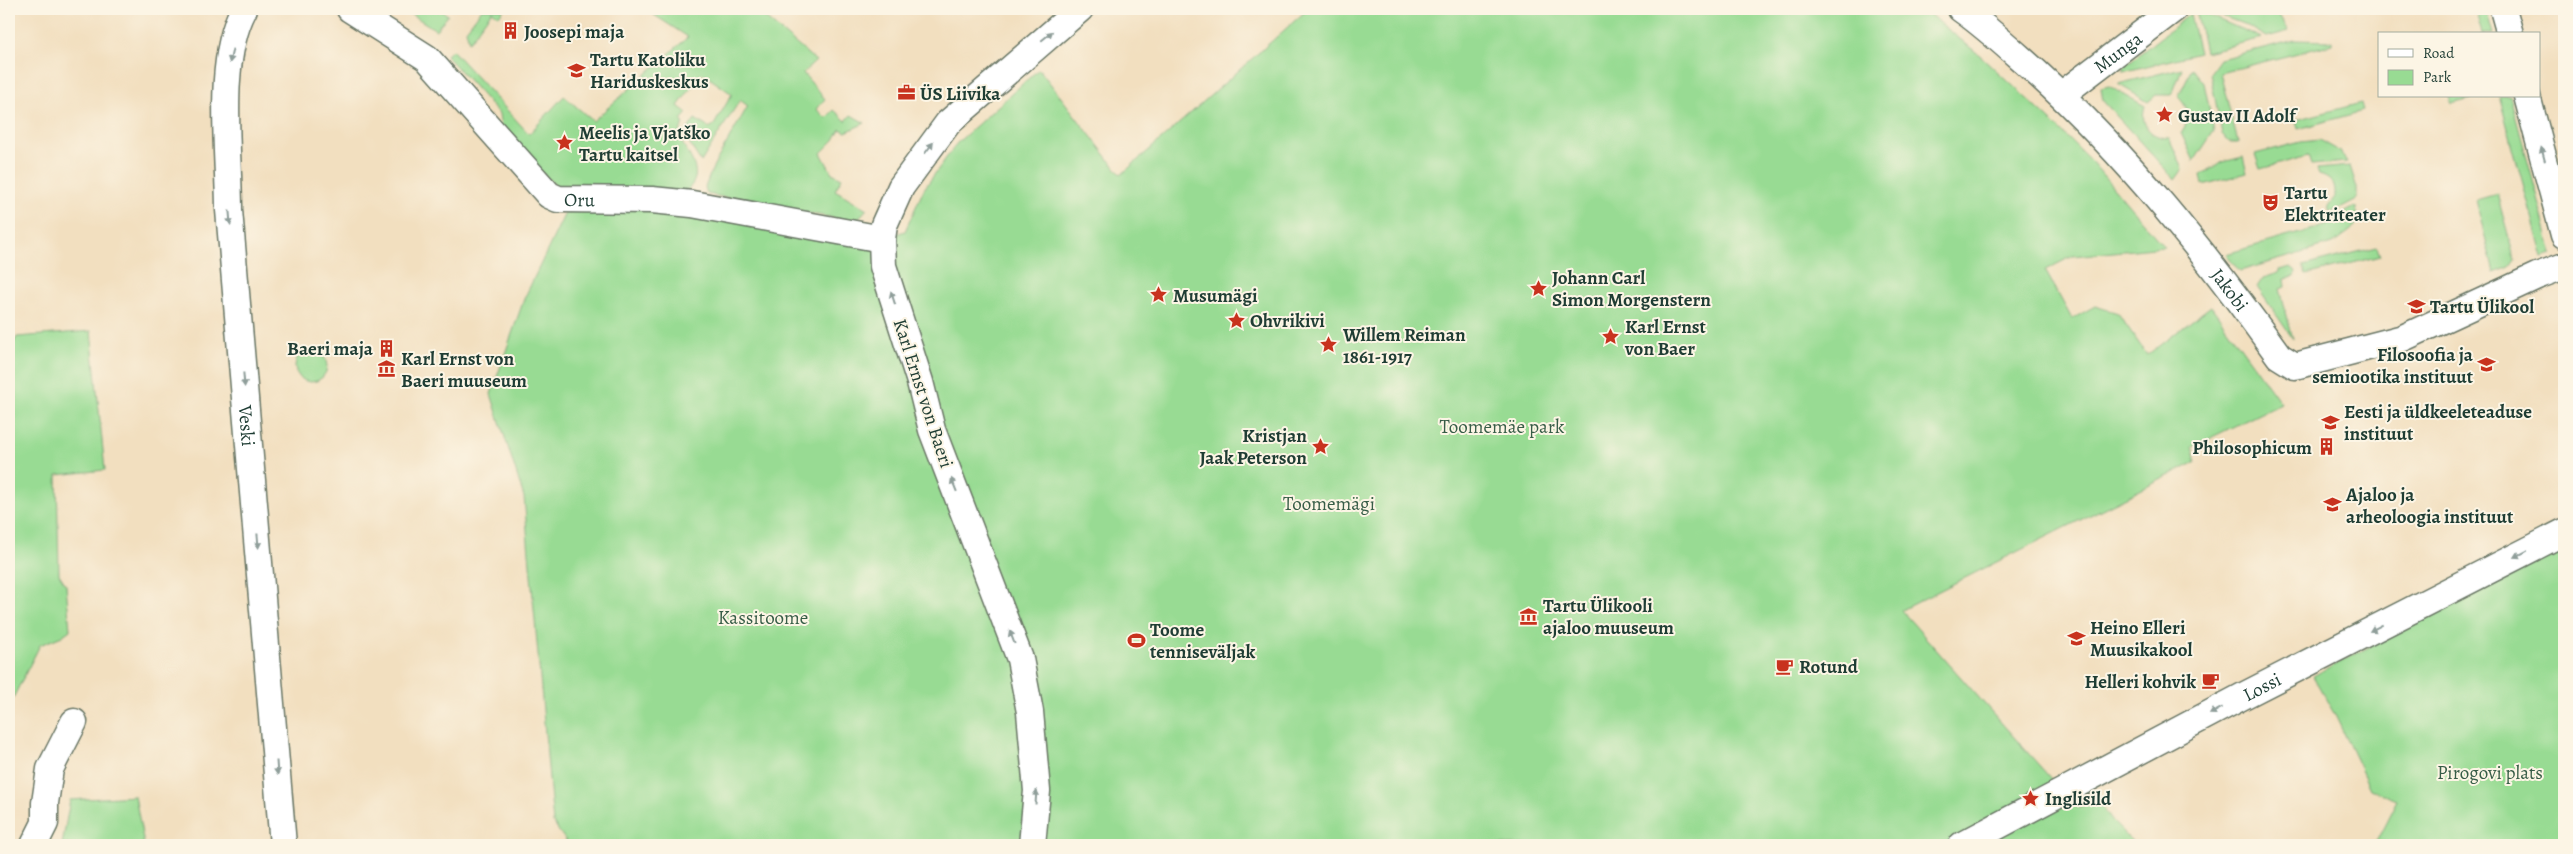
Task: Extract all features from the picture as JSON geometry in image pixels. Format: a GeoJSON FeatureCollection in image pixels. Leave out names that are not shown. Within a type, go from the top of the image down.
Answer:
{"type":"FeatureCollection","features":[{"type":"Feature","properties":{"kind":"street","name":"Veski"},"geometry":{"type":"LineString","coordinates":[[244,9],[229,61],[227,106],[229,210],[283,845]]}},
{"type":"Feature","properties":{"kind":"street","name":"Oru"},"geometry":{"type":"LineString","coordinates":[[350,9],[427,58],[549,195],[558,199],[652,200],[692,204],[882,238]]}},
{"type":"Feature","properties":{"kind":"street","name":"Karl Ernst von Baeri"},"geometry":{"type":"LineString","coordinates":[[1032,845],[1037,791],[1030,712],[1020,659],[932,430],[920,382],[883,266],[882,238],[884,225],[901,187],[948,123],[1080,9]]}},
{"type":"Feature","properties":{"kind":"street","name":"Jakobi"},"geometry":{"type":"LineString","coordinates":[[1961,9],[1983,24],[2081,114],[2164,204],[2279,356],[2295,366],[2403,338],[2536,276],[2564,266]]}},
{"type":"Feature","properties":{"kind":"street","name":"Munga"},"geometry":{"type":"LineString","coordinates":[[2061,95],[2174,9]]}},
{"type":"Feature","properties":{"kind":"street"},"geometry":{"type":"LineString","coordinates":[[2503,9],[2509,32]]}},
{"type":"Feature","properties":{"kind":"street"},"geometry":{"type":"LineString","coordinates":[[2528,98],[2564,235]]}},
{"type":"Feature","properties":{"kind":"street","name":"Lossi"},"geometry":{"type":"LineString","coordinates":[[1975,842],[2564,532]]}},
{"type":"Feature","properties":{"kind":"street"},"geometry":{"type":"LineString","coordinates":[[34,845],[45,823],[45,803],[50,769],[74,722]]}},
{"type":"Feature","properties":{"kind":"green space"},"geometry":{"type":"Polygon","coordinates":[[[403,9],[439,9],[448,15],[436,30],[403,9]]]}},
{"type":"Feature","properties":{"kind":"green space"},"geometry":{"type":"Polygon","coordinates":[[[482,9],[504,9],[499,16],[492,11],[469,42],[466,30],[482,9]]]}},
{"type":"Feature","properties":{"kind":"green space"},"geometry":{"type":"Polygon","coordinates":[[[645,9],[755,9],[816,61],[803,73],[825,99],[816,109],[826,118],[834,110],[846,121],[851,115],[865,123],[846,132],[840,129],[834,140],[821,153],[832,173],[842,178],[835,190],[867,209],[855,222],[707,194],[705,187],[714,165],[748,106],[740,100],[701,162],[684,135],[695,119],[709,128],[714,125],[732,94],[702,73],[678,106],[687,113],[681,120],[683,122],[679,136],[695,170],[692,184],[686,191],[556,186],[502,134],[499,114],[446,55],[452,50],[529,134],[564,96],[593,121],[688,37],[645,9]]]}},
{"type":"Feature","properties":{"kind":"green space","name":"Toomemäe park"},"geometry":{"type":"Polygon","coordinates":[[[1308,9],[1923,9],[1982,57],[2091,161],[2164,247],[2073,256],[2045,270],[2072,319],[2095,306],[2118,313],[2147,355],[2211,306],[2281,403],[2192,447],[2196,462],[1901,610],[2077,808],[2096,799],[2113,822],[2136,845],[569,845],[553,823],[524,497],[491,394],[524,299],[566,211],[635,207],[882,239],[905,231],[924,189],[957,143],[1039,69],[1121,175],[1308,9]]]}},
{"type":"Feature","properties":{"kind":"green space"},"geometry":{"type":"Polygon","coordinates":[[[2202,9],[2275,9],[2289,31],[2267,37],[2246,25],[2202,9]]]}},
{"type":"Feature","properties":{"kind":"green space"},"geometry":{"type":"Polygon","coordinates":[[[2196,10],[2262,38],[2205,52],[2196,10]]]}},
{"type":"Feature","properties":{"kind":"green space"},"geometry":{"type":"Polygon","coordinates":[[[2487,13],[2492,32],[2481,32],[2477,16],[2487,13]]]}},
{"type":"Feature","properties":{"kind":"green space"},"geometry":{"type":"Polygon","coordinates":[[[2190,14],[2199,53],[2123,72],[2123,67],[2190,14]]]}},
{"type":"Feature","properties":{"kind":"green space"},"geometry":{"type":"Polygon","coordinates":[[[2295,40],[2333,41],[2333,44],[2220,73],[2238,142],[2229,142],[2222,134],[2210,73],[2220,59],[2295,40]]]}},
{"type":"Feature","properties":{"kind":"green space"},"geometry":{"type":"Polygon","coordinates":[[[2182,68],[2172,95],[2156,95],[2148,102],[2118,84],[2182,68]]]}},
{"type":"Feature","properties":{"kind":"green space"},"geometry":{"type":"Polygon","coordinates":[[[2192,68],[2204,83],[2214,131],[2194,161],[2181,133],[2186,123],[2187,110],[2178,97],[2192,68]]]}},
{"type":"Feature","properties":{"kind":"green space"},"geometry":{"type":"Polygon","coordinates":[[[2109,86],[2145,106],[2144,119],[2148,129],[2157,136],[2169,138],[2183,169],[2175,180],[2103,101],[2101,88],[2109,86]]]}},
{"type":"Feature","properties":{"kind":"green space"},"geometry":{"type":"Polygon","coordinates":[[[2450,98],[2471,99],[2451,104],[2450,98]]]}},
{"type":"Feature","properties":{"kind":"green space"},"geometry":{"type":"Polygon","coordinates":[[[2500,98],[2511,98],[2553,254],[2543,257],[2500,98]]]}},
{"type":"Feature","properties":{"kind":"green space"},"geometry":{"type":"Polygon","coordinates":[[[2361,103],[2363,111],[2298,129],[2296,120],[2361,103]]]}},
{"type":"Feature","properties":{"kind":"green space"},"geometry":{"type":"Polygon","coordinates":[[[2320,140],[2341,152],[2347,162],[2311,165],[2308,156],[2260,169],[2255,154],[2301,142],[2320,140]]]}},
{"type":"Feature","properties":{"kind":"green space"},"geometry":{"type":"Polygon","coordinates":[[[2243,157],[2247,173],[2203,185],[2201,175],[2223,162],[2243,157]]]}},
{"type":"Feature","properties":{"kind":"green space"},"geometry":{"type":"Polygon","coordinates":[[[2350,166],[2357,188],[2357,199],[2330,213],[2328,206],[2335,197],[2335,188],[2330,179],[2319,174],[2317,169],[2350,166]]]}},
{"type":"Feature","properties":{"kind":"green space"},"geometry":{"type":"Polygon","coordinates":[[[2497,194],[2515,260],[2510,267],[2494,273],[2476,200],[2497,194]]]}},
{"type":"Feature","properties":{"kind":"green space"},"geometry":{"type":"Polygon","coordinates":[[[2357,206],[2355,227],[2333,244],[2240,271],[2226,254],[2328,225],[2332,219],[2357,206]]]}},
{"type":"Feature","properties":{"kind":"green space"},"geometry":{"type":"Polygon","coordinates":[[[2377,247],[2380,256],[2306,275],[2303,266],[2377,247]]]}},
{"type":"Feature","properties":{"kind":"green space"},"geometry":{"type":"Polygon","coordinates":[[[2291,267],[2296,271],[2295,277],[2285,279],[2286,287],[2280,289],[2293,339],[2257,287],[2263,278],[2279,273],[2279,270],[2291,267]]]}},
{"type":"Feature","properties":{"kind":"green space"},"geometry":{"type":"Polygon","coordinates":[[[91,331],[105,470],[57,475],[59,574],[66,585],[70,630],[62,636],[40,645],[9,706],[9,351],[17,337],[91,331]]]}},
{"type":"Feature","properties":{"kind":"green space"},"geometry":{"type":"Polygon","coordinates":[[[311,350],[323,354],[327,366],[323,378],[311,382],[299,378],[295,366],[299,354],[311,350]]]}},
{"type":"Feature","properties":{"kind":"green space","name":"Pirogovi plats"},"geometry":{"type":"Polygon","coordinates":[[[2564,546],[2564,845],[2374,845],[2397,800],[2370,789],[2336,717],[2313,676],[2564,546]]]}},
{"type":"Feature","properties":{"kind":"green space"},"geometry":{"type":"Polygon","coordinates":[[[135,796],[144,845],[62,845],[70,800],[135,796]]]}},
{"type":"Feature","properties":{"kind":"place","name":"Joosepi maja"},"geometry":{"type":"Point","coordinates":[510,31]}},
{"type":"Feature","properties":{"kind":"place","name":"Tartu Katoliku Hariduskeskus"},"geometry":{"type":"Point","coordinates":[576,70]}},
{"type":"Feature","properties":{"kind":"place","name":"ÜS Liivika"},"geometry":{"type":"Point","coordinates":[906,93]}},
{"type":"Feature","properties":{"kind":"place","name":"Gustav II Adolf"},"geometry":{"type":"Point","coordinates":[2164,115]}},
{"type":"Feature","properties":{"kind":"place","name":"Meelis ja Vjatško Tartu kaitsel"},"geometry":{"type":"Point","coordinates":[565,143]}},
{"type":"Feature","properties":{"kind":"place","name":"Tartu Elektriteater"},"geometry":{"type":"Point","coordinates":[2270,203]}},
{"type":"Feature","properties":{"kind":"place","name":"Johann Carl Simon Morgenstern"},"geometry":{"type":"Point","coordinates":[1538,288]}},
{"type":"Feature","properties":{"kind":"place","name":"Musumägi"},"geometry":{"type":"Point","coordinates":[1159,295]}},
{"type":"Feature","properties":{"kind":"place","name":"Tartu Ülikool"},"geometry":{"type":"Point","coordinates":[2416,306]}},
{"type":"Feature","properties":{"kind":"place","name":"Ohvrikivi"},"geometry":{"type":"Point","coordinates":[1236,320]}},
{"type":"Feature","properties":{"kind":"place","name":"Karl Ernst von Baer"},"geometry":{"type":"Point","coordinates":[1611,337]}},
{"type":"Feature","properties":{"kind":"place","name":"Willem Reiman 1861-1917"},"geometry":{"type":"Point","coordinates":[1329,345]}},
{"type":"Feature","properties":{"kind":"place","name":"Baeri maja"},"geometry":{"type":"Point","coordinates":[387,348]}},
{"type":"Feature","properties":{"kind":"place","name":"Filosoofia ja semiootika instituut"},"geometry":{"type":"Point","coordinates":[2487,365]}},
{"type":"Feature","properties":{"kind":"place","name":"Karl Ernst von Baeri muuseum"},"geometry":{"type":"Point","coordinates":[387,369]}},
{"type":"Feature","properties":{"kind":"place","name":"Eesti ja üldkeeleteaduse instituut"},"geometry":{"type":"Point","coordinates":[2330,422]}},
{"type":"Feature","properties":{"kind":"place","name":"Kristjan Jaak Peterson"},"geometry":{"type":"Point","coordinates":[1321,446]}},
{"type":"Feature","properties":{"kind":"place","name":"Philosophicum"},"geometry":{"type":"Point","coordinates":[2326,447]}},
{"type":"Feature","properties":{"kind":"place","name":"Ajaloo ja arheoloogia instituut"},"geometry":{"type":"Point","coordinates":[2332,505]}},
{"type":"Feature","properties":{"kind":"place","name":"Tartu Ülikooli ajaloo muuseum"},"geometry":{"type":"Point","coordinates":[1529,616]}},
{"type":"Feature","properties":{"kind":"place","name":"Heino Elleri Muusikakool"},"geometry":{"type":"Point","coordinates":[2076,638]}},
{"type":"Feature","properties":{"kind":"place","name":"Toome tenniseväljak"},"geometry":{"type":"Point","coordinates":[1136,640]}},
{"type":"Feature","properties":{"kind":"place","name":"Rotund"},"geometry":{"type":"Point","coordinates":[1785,666]}},
{"type":"Feature","properties":{"kind":"place","name":"Helleri kohvik"},"geometry":{"type":"Point","coordinates":[2210,681]}},
{"type":"Feature","properties":{"kind":"place","name":"Inglisild"},"geometry":{"type":"Point","coordinates":[2031,798]}},
{"type":"Feature","properties":{"kind":"park label","name":"Toomemägi"},"geometry":{"type":"Point","coordinates":[1329,503]}},
{"type":"Feature","properties":{"kind":"park label","name":"Kassitoome"},"geometry":{"type":"Point","coordinates":[763,617]}}]}
